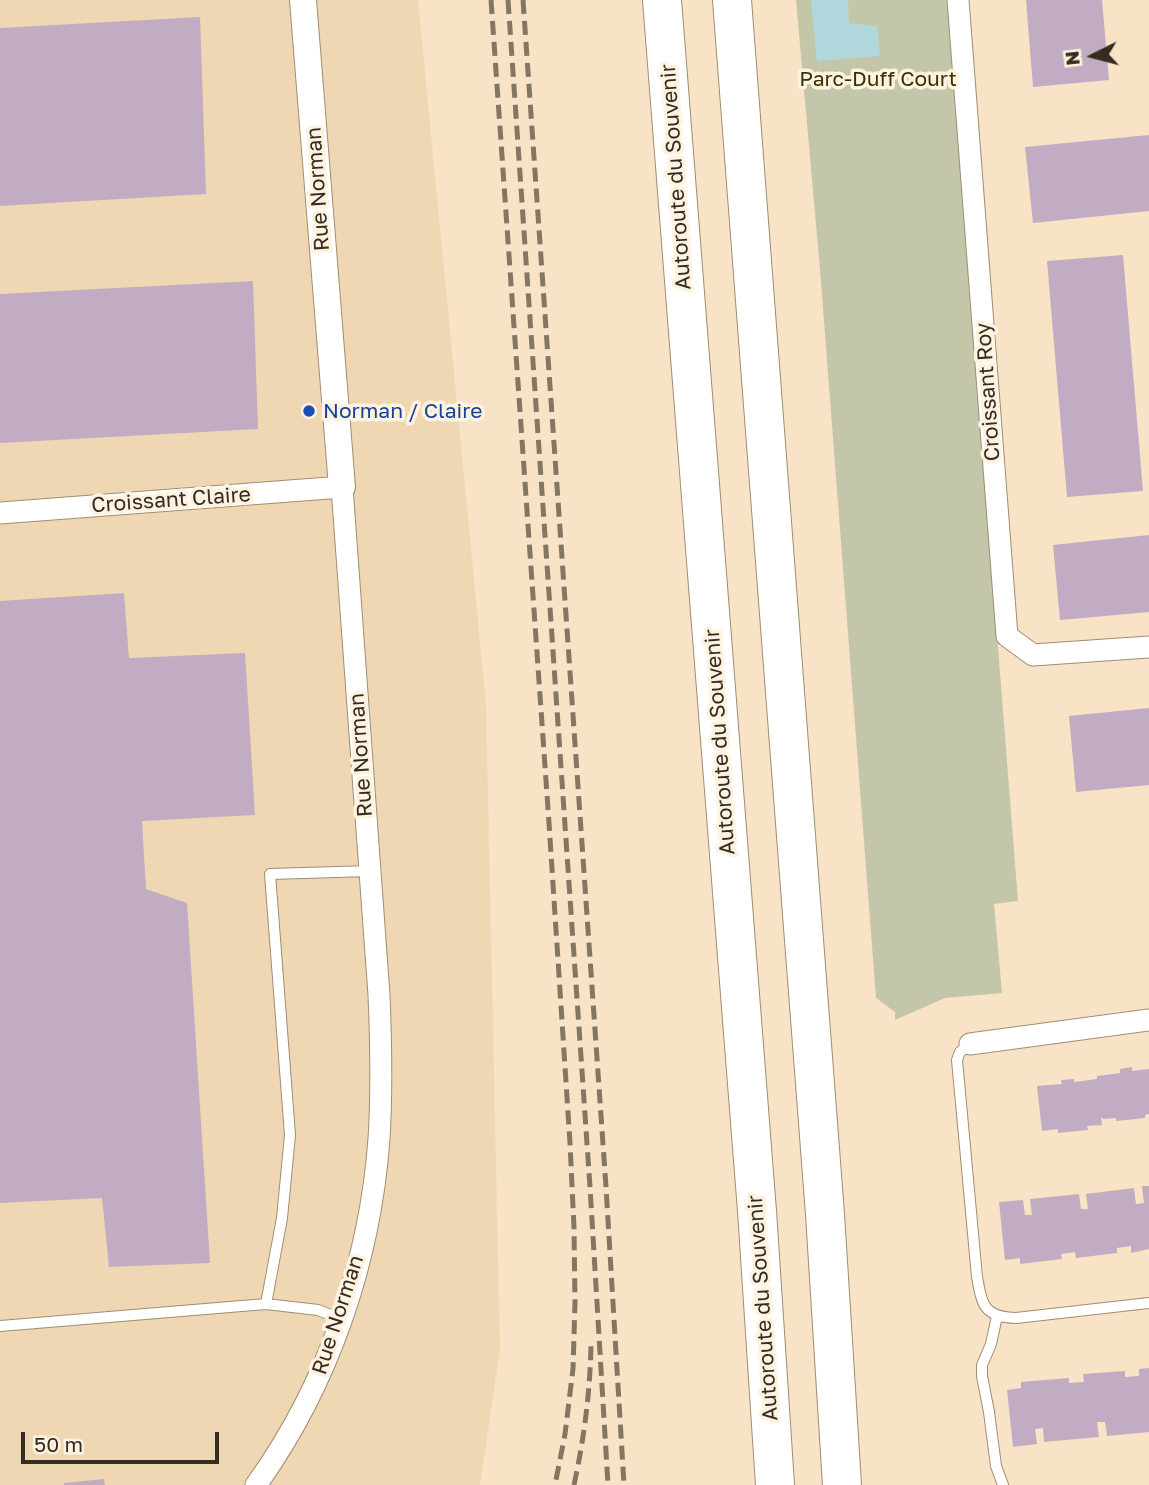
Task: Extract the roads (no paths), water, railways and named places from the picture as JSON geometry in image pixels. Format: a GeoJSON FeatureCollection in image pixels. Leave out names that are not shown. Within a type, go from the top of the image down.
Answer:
{"type":"FeatureCollection","features":[{"type":"Feature","properties":{"kind":"highway","name":"Autoroute du Souvenir"},"geometry":{"type":"LineString","coordinates":[[662,0],[757,1211],[775,1485]]}},
{"type":"Feature","properties":{"kind":"highway"},"geometry":{"type":"LineString","coordinates":[[732,0],[825,1214],[842,1485]]}},
{"type":"Feature","properties":{"kind":"street","name":"Rue Norman"},"geometry":{"type":"LineString","coordinates":[[256,1485],[281,1449],[311,1394],[341,1319],[363,1241],[373,1185],[379,1140],[381,1086],[381,1030],[370,871],[303,0]]}},
{"type":"Feature","properties":{"kind":"street","name":"Croissant Roy"},"geometry":{"type":"LineString","coordinates":[[958,0],[1007,636],[1033,656],[1149,647]]}},
{"type":"Feature","properties":{"kind":"street","name":"Croissant Claire"},"geometry":{"type":"LineString","coordinates":[[0,513],[342,487]]}},
{"type":"Feature","properties":{"kind":"street"},"geometry":{"type":"LineString","coordinates":[[970,1044],[1149,1020]]}},
{"type":"Feature","properties":{"kind":"lane"},"geometry":{"type":"LineString","coordinates":[[266,1304],[282,1219],[290,1136],[270,874],[370,871]]}},
{"type":"Feature","properties":{"kind":"lane"},"geometry":{"type":"LineString","coordinates":[[970,1044],[960,1052],[957,1059],[977,1276],[983,1305],[997,1316],[1016,1318],[1149,1303]]}},
{"type":"Feature","properties":{"kind":"lane"},"geometry":{"type":"LineString","coordinates":[[0,1326],[266,1304],[318,1310],[341,1319]]}},
{"type":"Feature","properties":{"kind":"lane"},"geometry":{"type":"LineString","coordinates":[[997,1316],[991,1343],[982,1365],[982,1376],[996,1466],[1003,1485]]}},
{"type":"Feature","properties":{"kind":"water"},"geometry":{"type":"Polygon","coordinates":[[[811,0],[848,0],[849,23],[877,26],[880,56],[817,61],[811,0]]]}},
{"type":"Feature","properties":{"kind":"railway"},"geometry":{"type":"LineString","coordinates":[[491,0],[549,823],[574,1228],[573,1369],[555,1485]]}},
{"type":"Feature","properties":{"kind":"railway"},"geometry":{"type":"LineString","coordinates":[[508,0],[608,1485]]}},
{"type":"Feature","properties":{"kind":"railway"},"geometry":{"type":"LineString","coordinates":[[523,0],[606,1187],[624,1485]]}},
{"type":"Feature","properties":{"kind":"railway"},"geometry":{"type":"LineString","coordinates":[[574,1485],[586,1416],[591,1346]]}},
{"type":"Feature","properties":{"kind":"place","name":"Norman / Claire"},"geometry":{"type":"Point","coordinates":[309,411]}},
{"type":"Feature","properties":{"kind":"park label","name":"Parc-Duff Court"},"geometry":{"type":"Point","coordinates":[878,79]}}]}
